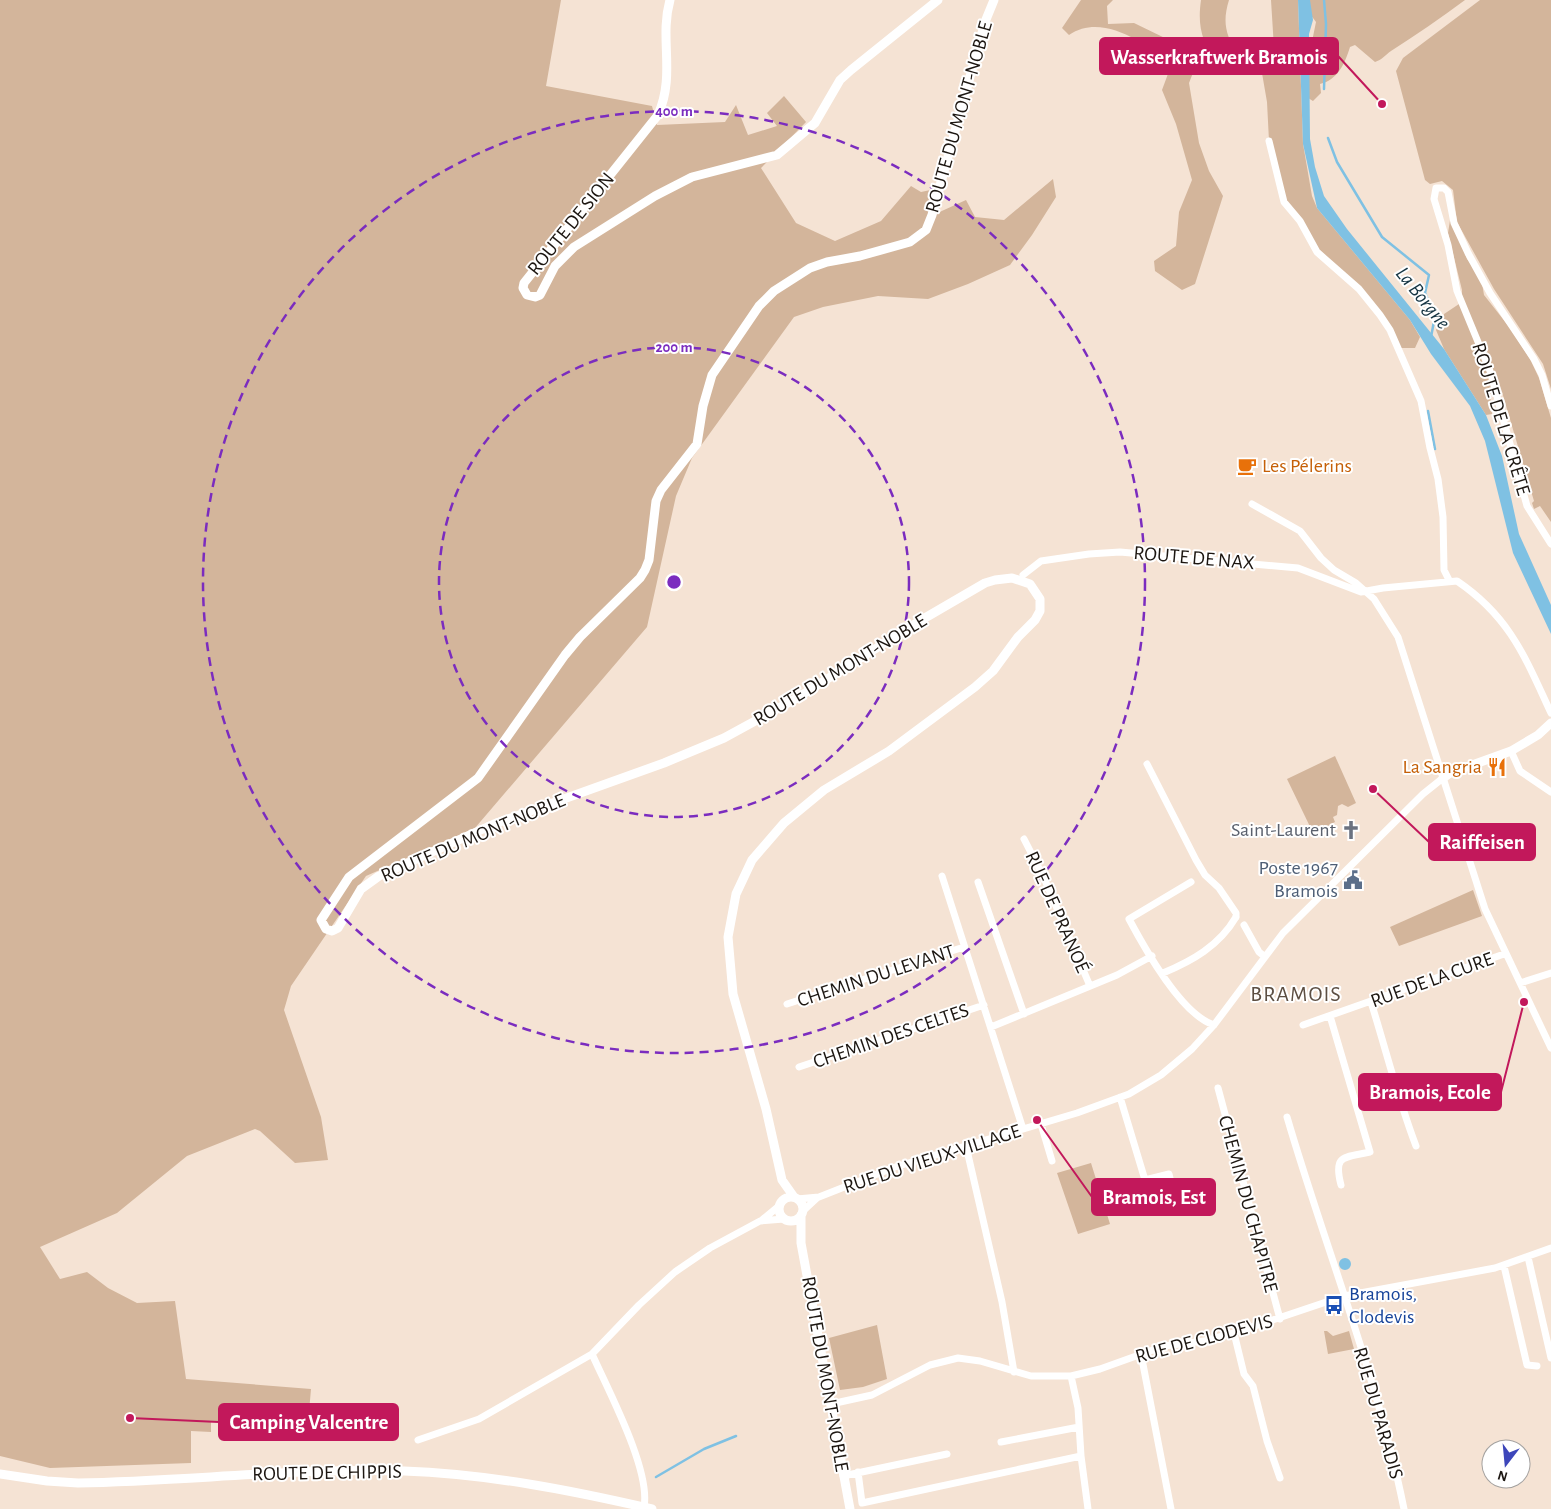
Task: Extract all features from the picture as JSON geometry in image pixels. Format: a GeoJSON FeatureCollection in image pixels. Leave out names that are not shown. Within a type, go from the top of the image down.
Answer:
{"type":"FeatureCollection","features":[{"type":"Feature","properties":{"kind":"street","name":"ROUTE DE SION"},"geometry":{"type":"LineString","coordinates":[[670,0],[667,25],[666,92],[658,116],[524,283],[525,292],[535,297],[540,295],[555,266],[574,247],[655,196],[692,177],[777,155],[815,123],[836,87],[851,70],[938,0]]}},
{"type":"Feature","properties":{"kind":"street","name":"ROUTE DU MONT-NOBLE"},"geometry":{"type":"LineString","coordinates":[[780,1204],[782,1180],[766,1110],[738,1016],[731,980],[729,929],[740,884],[761,846],[802,807],[834,783],[908,738],[989,674],[1018,636],[1038,616],[1040,605],[1038,594],[1024,581],[1012,578],[995,580],[975,588],[797,698],[724,738],[664,763],[494,824],[379,876],[361,889],[338,928],[326,929],[321,920],[349,877],[478,778],[565,655],[580,637],[640,578],[649,560],[654,511],[661,490],[697,444],[703,406],[712,376],[759,306],[774,291],[810,268],[827,262],[860,256],[910,242],[926,230],[932,215],[985,22],[994,0]]}},
{"type":"Feature","properties":{"kind":"street"},"geometry":{"type":"LineString","coordinates":[[1269,141],[1284,202],[1300,221],[1317,252],[1359,289],[1380,315],[1390,330],[1421,402],[1438,479],[1443,517],[1444,570],[1449,580]]}},
{"type":"Feature","properties":{"kind":"street","name":"ROUTE DE LA CRÊTE"},"geometry":{"type":"LineString","coordinates":[[1551,406],[1542,376],[1534,359],[1490,292],[1468,253],[1454,223],[1448,192],[1444,188],[1436,188],[1434,199],[1448,246],[1457,291],[1490,371],[1528,506],[1551,544]]}},
{"type":"Feature","properties":{"kind":"street"},"geometry":{"type":"LineString","coordinates":[[1252,504],[1300,532],[1320,558],[1366,592],[1386,615],[1398,637],[1473,876],[1504,954],[1551,1048]]}},
{"type":"Feature","properties":{"kind":"street","name":"ROUTE DE NAX"},"geometry":{"type":"LineString","coordinates":[[1023,575],[1038,562],[1052,559],[1088,554],[1132,552],[1298,568],[1359,592],[1366,592]]}},
{"type":"Feature","properties":{"kind":"street"},"geometry":{"type":"LineString","coordinates":[[1366,592],[1382,588],[1444,583],[1449,580],[1457,581],[1504,623],[1518,643],[1551,713]]}},
{"type":"Feature","properties":{"kind":"street","name":"RUE DU VIEUX-VILLAGE"},"geometry":{"type":"LineString","coordinates":[[795,1198],[819,1196],[895,1167],[1041,1124],[1120,1097],[1149,1083],[1172,1068],[1214,1025],[1283,933],[1423,794],[1450,772],[1511,751],[1538,735],[1551,723]]}},
{"type":"Feature","properties":{"kind":"street"},"geometry":{"type":"LineString","coordinates":[[1511,751],[1520,771],[1551,792]]}},
{"type":"Feature","properties":{"kind":"street"},"geometry":{"type":"LineString","coordinates":[[1147,764],[1205,875],[1219,888],[1259,952],[1264,956]]}},
{"type":"Feature","properties":{"kind":"street","name":"RUE DE PRANOÉ"},"geometry":{"type":"LineString","coordinates":[[1024,839],[1044,878],[1090,986]]}},
{"type":"Feature","properties":{"kind":"street"},"geometry":{"type":"LineString","coordinates":[[942,876],[1023,1129]]}},
{"type":"Feature","properties":{"kind":"street"},"geometry":{"type":"LineString","coordinates":[[978,882],[1024,1014]]}},
{"type":"Feature","properties":{"kind":"street"},"geometry":{"type":"LineString","coordinates":[[1191,882],[1130,919],[1152,956],[1192,1013],[1204,1022],[1214,1025]]}},
{"type":"Feature","properties":{"kind":"street"},"geometry":{"type":"LineString","coordinates":[[1163,972],[1200,955],[1224,933],[1236,917]]}},
{"type":"Feature","properties":{"kind":"street","name":"CHEMIN DU LEVANT"},"geometry":{"type":"LineString","coordinates":[[787,1004],[964,948]]}},
{"type":"Feature","properties":{"kind":"street","name":"RUE DE LA CURE"},"geometry":{"type":"LineString","coordinates":[[1303,1025],[1504,954]]}},
{"type":"Feature","properties":{"kind":"street","name":"RUE DE PRANOÉ"},"geometry":{"type":"LineString","coordinates":[[991,1027],[1117,975],[1152,956]]}},
{"type":"Feature","properties":{"kind":"street"},"geometry":{"type":"LineString","coordinates":[[1520,983],[1551,973]]}},
{"type":"Feature","properties":{"kind":"street"},"geometry":{"type":"LineString","coordinates":[[1371,1002],[1391,1063],[1401,1106],[1416,1146]]}},
{"type":"Feature","properties":{"kind":"street","name":"CHEMIN DES CELTES"},"geometry":{"type":"LineString","coordinates":[[799,1067],[984,1006]]}},
{"type":"Feature","properties":{"kind":"street"},"geometry":{"type":"LineString","coordinates":[[1330,1016],[1370,1152],[1344,1158],[1338,1162],[1337,1168],[1341,1185]]}},
{"type":"Feature","properties":{"kind":"street","name":"CHEMIN DU CHAPITRE"},"geometry":{"type":"LineString","coordinates":[[1218,1088],[1280,1319]]}},
{"type":"Feature","properties":{"kind":"street"},"geometry":{"type":"LineString","coordinates":[[1120,1097],[1144,1180],[1169,1174],[1177,1206],[1197,1201]]}},
{"type":"Feature","properties":{"kind":"street","name":"RUE DU PARADIS"},"geometry":{"type":"LineString","coordinates":[[1287,1117],[1388,1440],[1404,1509]]}},
{"type":"Feature","properties":{"kind":"street"},"geometry":{"type":"LineString","coordinates":[[1041,1124],[1052,1161]]}},
{"type":"Feature","properties":{"kind":"street"},"geometry":{"type":"LineString","coordinates":[[966,1146],[1002,1302],[1014,1372]]}},
{"type":"Feature","properties":{"kind":"street","name":"ROUTE DU MONT-NOBLE"},"geometry":{"type":"LineString","coordinates":[[782,1180],[795,1198]]}},
{"type":"Feature","properties":{"kind":"street","name":"RUE DU VIEUX-VILLAGE"},"geometry":{"type":"LineString","coordinates":[[802,1213],[819,1196]]}},
{"type":"Feature","properties":{"kind":"street"},"geometry":{"type":"LineString","coordinates":[[418,1440],[478,1418],[592,1354],[639,1305],[675,1272],[710,1248],[760,1222],[786,1198],[795,1198],[802,1204],[802,1213],[794,1220],[760,1222]]}},
{"type":"Feature","properties":{"kind":"street"},"geometry":{"type":"LineString","coordinates":[[780,1204],[780,1214],[785,1220]]}},
{"type":"Feature","properties":{"kind":"street","name":"ROUTE DU MONT-NOBLE"},"geometry":{"type":"LineString","coordinates":[[802,1213],[801,1243],[849,1508]]}},
{"type":"Feature","properties":{"kind":"street","name":"ROUTE DU MONT-NOBLE"},"geometry":{"type":"LineString","coordinates":[[785,1220],[801,1243]]}},
{"type":"Feature","properties":{"kind":"street","name":"RUE DE CLODEVIS"},"geometry":{"type":"LineString","coordinates":[[831,1404],[872,1395],[943,1360],[958,1358],[980,1361],[1014,1372],[1046,1378],[1071,1376],[1100,1369],[1164,1346],[1204,1341],[1234,1333],[1344,1296],[1420,1284],[1504,1266],[1551,1248]]}},
{"type":"Feature","properties":{"kind":"street"},"geometry":{"type":"LineString","coordinates":[[1528,1257],[1551,1358]]}},
{"type":"Feature","properties":{"kind":"street"},"geometry":{"type":"LineString","coordinates":[[1504,1266],[1527,1365],[1537,1366]]}},
{"type":"Feature","properties":{"kind":"street"},"geometry":{"type":"LineString","coordinates":[[1234,1333],[1244,1374],[1253,1386],[1267,1441],[1280,1478]]}},
{"type":"Feature","properties":{"kind":"street"},"geometry":{"type":"LineString","coordinates":[[592,1354],[639,1468],[646,1490],[648,1508]]}},
{"type":"Feature","properties":{"kind":"street"},"geometry":{"type":"LineString","coordinates":[[1141,1354],[1171,1509]]}},
{"type":"Feature","properties":{"kind":"street"},"geometry":{"type":"LineString","coordinates":[[1071,1376],[1088,1509]]}},
{"type":"Feature","properties":{"kind":"street"},"geometry":{"type":"LineString","coordinates":[[1001,1442],[1079,1427]]}},
{"type":"Feature","properties":{"kind":"street"},"geometry":{"type":"LineString","coordinates":[[843,1476],[947,1454]]}},
{"type":"Feature","properties":{"kind":"street"},"geometry":{"type":"LineString","coordinates":[[858,1472],[862,1503],[1081,1456]]}},
{"type":"Feature","properties":{"kind":"street","name":"ROUTE DE CHIPPIS"},"geometry":{"type":"LineString","coordinates":[[0,1474],[47,1482],[78,1483],[328,1471],[436,1473],[532,1484],[648,1508]]}},
{"type":"Feature","properties":{"kind":"shaded area"},"geometry":{"type":"Polygon","coordinates":[[[0,0],[561,0],[546,86],[652,106],[657,125],[725,122],[736,105],[748,135],[777,126],[767,113],[784,96],[806,122],[761,168],[796,223],[835,241],[881,221],[911,186],[921,192],[940,188],[933,215],[966,200],[975,217],[1004,220],[1053,179],[1056,197],[1010,265],[928,299],[878,296],[823,307],[794,317],[692,458],[676,496],[647,627],[475,828],[366,876],[291,986],[284,1010],[321,1117],[328,1160],[295,1163],[260,1131],[255,1129],[187,1156],[117,1213],[40,1247],[60,1279],[87,1272],[108,1288],[137,1303],[175,1301],[186,1379],[311,1389],[309,1412],[260,1412],[259,1421],[211,1421],[211,1432],[191,1431],[191,1463],[50,1468],[0,1456],[0,0]]]}},
{"type":"Feature","properties":{"kind":"shaded area"},"geometry":{"type":"Polygon","coordinates":[[[1081,0],[1113,0],[1107,6],[1108,24],[1134,23],[1169,40],[1198,60],[1189,83],[1199,143],[1209,171],[1223,196],[1195,284],[1182,290],[1155,271],[1154,261],[1176,246],[1179,212],[1192,180],[1176,124],[1162,90],[1172,63],[1149,47],[1123,33],[1109,29],[1096,27],[1082,29],[1069,35],[1062,28],[1081,0]]]}},
{"type":"Feature","properties":{"kind":"shaded area"},"geometry":{"type":"Polygon","coordinates":[[[1201,0],[1229,0],[1226,28],[1237,55],[1226,62],[1215,65],[1207,48],[1202,34],[1200,18],[1201,0]]]}},
{"type":"Feature","properties":{"kind":"shaded area"},"geometry":{"type":"Polygon","coordinates":[[[1271,0],[1298,0],[1303,144],[1312,196],[1317,208],[1410,320],[1420,337],[1415,348],[1397,348],[1369,301],[1325,261],[1284,202],[1269,141],[1267,102],[1258,50],[1274,48],[1271,0]]]}},
{"type":"Feature","properties":{"kind":"shaded area"},"geometry":{"type":"Polygon","coordinates":[[[1307,0],[1465,0],[1382,59],[1375,62],[1355,45],[1350,47],[1340,70],[1332,79],[1320,84],[1321,93],[1313,101],[1308,98],[1308,61],[1316,22],[1310,14],[1307,0]]]}},
{"type":"Feature","properties":{"kind":"shaded area"},"geometry":{"type":"Polygon","coordinates":[[[1480,0],[1551,0],[1551,389],[1543,364],[1494,289],[1457,222],[1453,190],[1442,181],[1430,184],[1425,180],[1396,71],[1403,58],[1480,0]]]}},
{"type":"Feature","properties":{"kind":"shaded area"},"geometry":{"type":"Polygon","coordinates":[[[1451,214],[1467,259],[1481,277],[1484,295],[1510,328],[1530,359],[1539,378],[1551,418],[1551,522],[1540,506],[1534,509],[1532,503],[1534,501],[1502,392],[1490,394],[1492,414],[1486,415],[1444,349],[1436,330],[1444,314],[1462,302],[1462,290],[1448,233],[1451,214]]]}},
{"type":"Feature","properties":{"kind":"shaded area"},"geometry":{"type":"Polygon","coordinates":[[[1335,756],[1356,803],[1348,807],[1342,804],[1338,806],[1337,815],[1333,817],[1335,822],[1331,824],[1333,828],[1315,837],[1287,779],[1335,756]]]}},
{"type":"Feature","properties":{"kind":"shaded area"},"geometry":{"type":"Polygon","coordinates":[[[1473,890],[1482,916],[1399,946],[1390,927],[1473,890]]]}},
{"type":"Feature","properties":{"kind":"shaded area"},"geometry":{"type":"Polygon","coordinates":[[[1091,1163],[1110,1224],[1078,1234],[1057,1173],[1091,1163]]]}},
{"type":"Feature","properties":{"kind":"shaded area"},"geometry":{"type":"Polygon","coordinates":[[[877,1325],[887,1379],[863,1387],[840,1390],[829,1338],[877,1325]]]}},
{"type":"Feature","properties":{"kind":"shaded area"},"geometry":{"type":"Polygon","coordinates":[[[1324,1331],[1333,1336],[1349,1331],[1354,1349],[1328,1354],[1324,1331]]]}},
{"type":"Feature","properties":{"kind":"water"},"geometry":{"type":"Polygon","coordinates":[[[1298,0],[1310,0],[1313,20],[1309,34],[1310,139],[1315,167],[1324,196],[1347,229],[1444,349],[1486,415],[1502,456],[1519,534],[1551,605],[1551,634],[1513,553],[1485,441],[1470,406],[1431,354],[1410,320],[1317,208],[1303,144],[1298,0]]]}},
{"type":"Feature","properties":{"kind":"water"},"geometry":{"type":"Polygon","coordinates":[[[1345,1258],[1351,1264],[1345,1270],[1339,1264],[1345,1258]]]}},
{"type":"Feature","properties":{"kind":"waterway"},"geometry":{"type":"LineString","coordinates":[[1324,0],[1326,24],[1324,89]]}},
{"type":"Feature","properties":{"kind":"waterway","name":"La Borgne"},"geometry":{"type":"LineString","coordinates":[[1328,138],[1337,162],[1382,237],[1429,275],[1425,293],[1435,316],[1431,337]]}},
{"type":"Feature","properties":{"kind":"waterway"},"geometry":{"type":"LineString","coordinates":[[1428,411],[1435,449]]}},
{"type":"Feature","properties":{"kind":"waterway"},"geometry":{"type":"LineString","coordinates":[[656,1477],[704,1449],[736,1436]]}},
{"type":"Feature","properties":{"kind":"place","name":"Wasserkraftwerk Bramois"},"geometry":{"type":"Point","coordinates":[1382,104]}},
{"type":"Feature","properties":{"kind":"place","name":"Les Pélerins"},"geometry":{"type":"Point","coordinates":[1247,466]}},
{"type":"Feature","properties":{"kind":"place","name":"La Sangria"},"geometry":{"type":"Point","coordinates":[1497,767]}},
{"type":"Feature","properties":{"kind":"place","name":"Raiffeisen"},"geometry":{"type":"Point","coordinates":[1373,789]}},
{"type":"Feature","properties":{"kind":"place","name":"Saint-Laurent"},"geometry":{"type":"Point","coordinates":[1351,830]}},
{"type":"Feature","properties":{"kind":"place","name":"Poste 1967 Bramois"},"geometry":{"type":"Point","coordinates":[1353,880]}},
{"type":"Feature","properties":{"kind":"place","name":"Bramois, Ecole"},"geometry":{"type":"Point","coordinates":[1524,1002]}},
{"type":"Feature","properties":{"kind":"place","name":"Bramois, Est"},"geometry":{"type":"Point","coordinates":[1037,1120]}},
{"type":"Feature","properties":{"kind":"place","name":"Bramois, Clodevis"},"geometry":{"type":"Point","coordinates":[1334,1305]}},
{"type":"Feature","properties":{"kind":"place","name":"Camping Valcentre"},"geometry":{"type":"Point","coordinates":[130,1418]}},
{"type":"Feature","properties":{"kind":"district","name":"BRAMOIS"},"geometry":{"type":"Point","coordinates":[1296,994]}}]}
